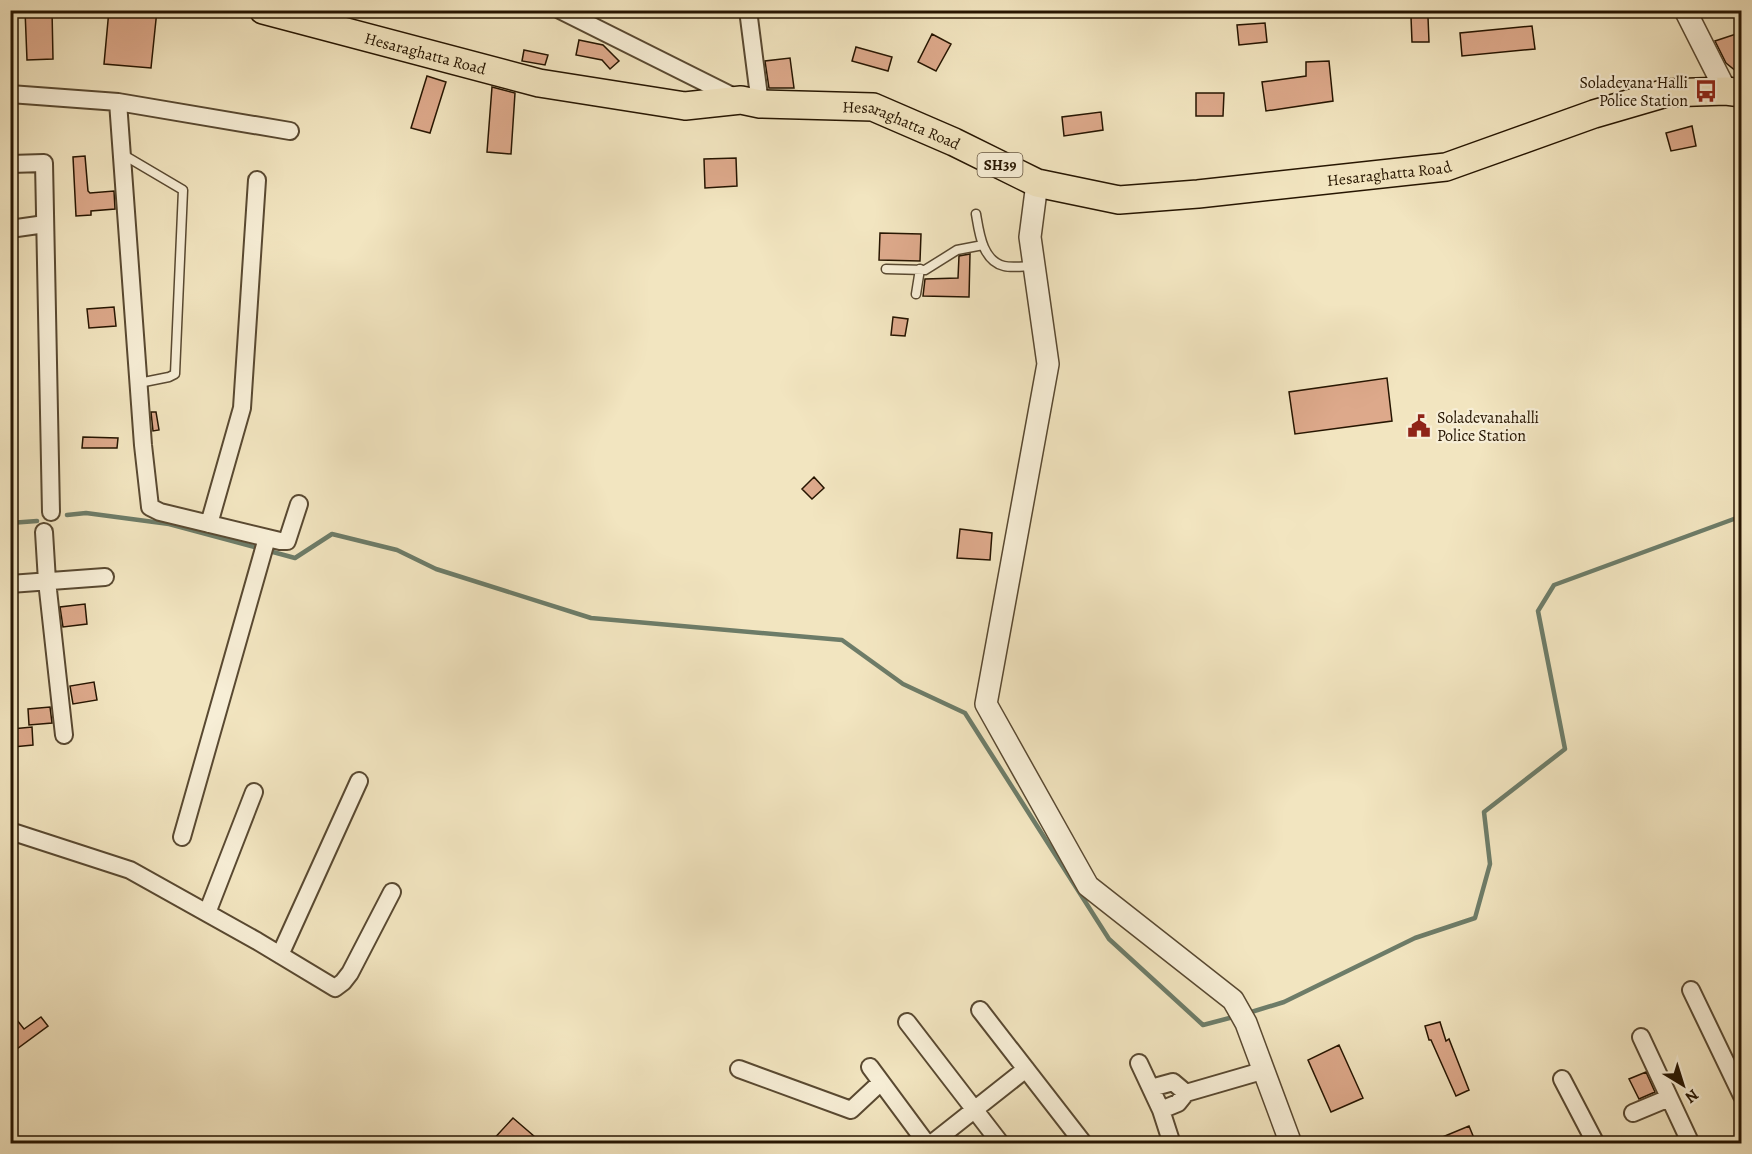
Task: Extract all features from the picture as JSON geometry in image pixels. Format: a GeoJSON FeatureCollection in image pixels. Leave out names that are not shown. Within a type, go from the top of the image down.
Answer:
{"type":"FeatureCollection","features":[{"type":"Feature","properties":{"kind":"main road","name":"Hesaraghatta Road"},"geometry":{"type":"LineString","coordinates":[[263,10],[539,83],[685,106],[751,102],[873,107],[954,142],[1037,183],[1119,200],[1198,194],[1446,167],[1594,114],[1666,93],[1734,92]]}},
{"type":"Feature","properties":{"kind":"street"},"geometry":{"type":"LineString","coordinates":[[560,10],[751,102],[748,10]]}},
{"type":"Feature","properties":{"kind":"street"},"geometry":{"type":"LineString","coordinates":[[1685,10],[1734,92]]}},
{"type":"Feature","properties":{"kind":"street"},"geometry":{"type":"LineString","coordinates":[[10,94],[118,102],[290,131]]}},
{"type":"Feature","properties":{"kind":"street"},"geometry":{"type":"LineString","coordinates":[[118,102],[150,507],[160,512],[267,539],[287,541],[299,504]]}},
{"type":"Feature","properties":{"kind":"street"},"geometry":{"type":"LineString","coordinates":[[10,164],[44,163],[51,512]]}},
{"type":"Feature","properties":{"kind":"street"},"geometry":{"type":"LineString","coordinates":[[209,524],[242,408],[258,180]]}},
{"type":"Feature","properties":{"kind":"street"},"geometry":{"type":"LineString","coordinates":[[1037,183],[1030,237],[1048,363],[986,704],[1088,886],[1233,1000],[1242,1014],[1266,1073],[1291,1143]]}},
{"type":"Feature","properties":{"kind":"street"},"geometry":{"type":"LineString","coordinates":[[10,229],[45,225]]}},
{"type":"Feature","properties":{"kind":"street"},"geometry":{"type":"LineString","coordinates":[[44,532],[47,581],[64,735]]}},
{"type":"Feature","properties":{"kind":"street"},"geometry":{"type":"LineString","coordinates":[[182,837],[267,539]]}},
{"type":"Feature","properties":{"kind":"street"},"geometry":{"type":"LineString","coordinates":[[10,584],[105,577]]}},
{"type":"Feature","properties":{"kind":"street"},"geometry":{"type":"LineString","coordinates":[[280,955],[359,781]]}},
{"type":"Feature","properties":{"kind":"street"},"geometry":{"type":"LineString","coordinates":[[207,913],[254,792]]}},
{"type":"Feature","properties":{"kind":"street"},"geometry":{"type":"LineString","coordinates":[[10,831],[129,870],[335,988],[350,973],[392,892]]}},
{"type":"Feature","properties":{"kind":"street"},"geometry":{"type":"LineString","coordinates":[[1691,990],[1742,1096]]}},
{"type":"Feature","properties":{"kind":"street"},"geometry":{"type":"LineString","coordinates":[[980,1010],[1084,1143]]}},
{"type":"Feature","properties":{"kind":"street"},"geometry":{"type":"LineString","coordinates":[[907,1022],[1000,1143]]}},
{"type":"Feature","properties":{"kind":"street"},"geometry":{"type":"LineString","coordinates":[[1641,1037],[1691,1143]]}},
{"type":"Feature","properties":{"kind":"street"},"geometry":{"type":"LineString","coordinates":[[1139,1062],[1161,1110],[1172,1143]]}},
{"type":"Feature","properties":{"kind":"street"},"geometry":{"type":"LineString","coordinates":[[870,1067],[927,1143]]}},
{"type":"Feature","properties":{"kind":"street"},"geometry":{"type":"LineString","coordinates":[[739,1069],[851,1110],[881,1082]]}},
{"type":"Feature","properties":{"kind":"street"},"geometry":{"type":"LineString","coordinates":[[931,1143],[1026,1069]]}},
{"type":"Feature","properties":{"kind":"street"},"geometry":{"type":"LineString","coordinates":[[1161,1110],[1178,1103],[1186,1093],[1255,1073],[1266,1073]]}},
{"type":"Feature","properties":{"kind":"street"},"geometry":{"type":"LineString","coordinates":[[1562,1079],[1596,1143]]}},
{"type":"Feature","properties":{"kind":"street"},"geometry":{"type":"LineString","coordinates":[[1151,1088],[1173,1082],[1186,1093]]}},
{"type":"Feature","properties":{"kind":"street"},"geometry":{"type":"LineString","coordinates":[[1633,1113],[1669,1098]]}},
{"type":"Feature","properties":{"kind":"lane"},"geometry":{"type":"LineString","coordinates":[[122,154],[183,190],[175,374],[139,383]]}},
{"type":"Feature","properties":{"kind":"lane"},"geometry":{"type":"LineString","coordinates":[[976,214],[980,240],[990,258],[1002,266],[1035,266]]}},
{"type":"Feature","properties":{"kind":"lane"},"geometry":{"type":"LineString","coordinates":[[886,269],[925,270],[957,250],[983,245]]}},
{"type":"Feature","properties":{"kind":"lane"},"geometry":{"type":"LineString","coordinates":[[916,294],[920,269]]}},
{"type":"Feature","properties":{"kind":"building"},"geometry":{"type":"Polygon","coordinates":[[[25,10],[52,10],[53,59],[27,60],[25,10]]]}},
{"type":"Feature","properties":{"kind":"building"},"geometry":{"type":"Polygon","coordinates":[[[109,10],[157,10],[151,68],[104,64],[109,10]]]}},
{"type":"Feature","properties":{"kind":"building"},"geometry":{"type":"Polygon","coordinates":[[[1411,17],[1428,17],[1429,42],[1412,42],[1411,17]]]}},
{"type":"Feature","properties":{"kind":"building"},"geometry":{"type":"Polygon","coordinates":[[[1265,23],[1267,42],[1239,45],[1237,25],[1265,23]]]}},
{"type":"Feature","properties":{"kind":"building"},"geometry":{"type":"Polygon","coordinates":[[[1532,26],[1535,49],[1462,56],[1460,33],[1532,26]]]}},
{"type":"Feature","properties":{"kind":"building"},"geometry":{"type":"Polygon","coordinates":[[[1742,32],[1742,76],[1726,63],[1715,41],[1742,32]]]}},
{"type":"Feature","properties":{"kind":"building"},"geometry":{"type":"Polygon","coordinates":[[[932,34],[951,44],[936,71],[918,62],[932,34]]]}},
{"type":"Feature","properties":{"kind":"building"},"geometry":{"type":"Polygon","coordinates":[[[579,40],[603,45],[619,61],[610,69],[602,60],[576,55],[579,40]]]}},
{"type":"Feature","properties":{"kind":"building"},"geometry":{"type":"Polygon","coordinates":[[[856,47],[892,57],[888,71],[852,61],[856,47]]]}},
{"type":"Feature","properties":{"kind":"building"},"geometry":{"type":"Polygon","coordinates":[[[524,50],[548,55],[545,65],[522,61],[524,50]]]}},
{"type":"Feature","properties":{"kind":"building"},"geometry":{"type":"Polygon","coordinates":[[[790,58],[794,88],[769,88],[765,61],[790,58]]]}},
{"type":"Feature","properties":{"kind":"building"},"geometry":{"type":"Polygon","coordinates":[[[1329,61],[1333,101],[1266,111],[1262,82],[1306,76],[1306,62],[1329,61]]]}},
{"type":"Feature","properties":{"kind":"building"},"geometry":{"type":"Polygon","coordinates":[[[427,76],[446,82],[430,133],[411,128],[427,76]]]}},
{"type":"Feature","properties":{"kind":"building"},"geometry":{"type":"Polygon","coordinates":[[[492,87],[515,93],[511,154],[487,152],[492,87]]]}},
{"type":"Feature","properties":{"kind":"building"},"geometry":{"type":"Polygon","coordinates":[[[1196,93],[1224,93],[1223,116],[1196,116],[1196,93]]]}},
{"type":"Feature","properties":{"kind":"building"},"geometry":{"type":"Polygon","coordinates":[[[1101,112],[1103,130],[1064,136],[1062,117],[1101,112]]]}},
{"type":"Feature","properties":{"kind":"building"},"geometry":{"type":"Polygon","coordinates":[[[1692,126],[1696,146],[1671,151],[1666,133],[1692,126]]]}},
{"type":"Feature","properties":{"kind":"building"},"geometry":{"type":"Polygon","coordinates":[[[85,156],[88,191],[90,193],[114,191],[115,209],[91,211],[91,215],[76,216],[73,157],[85,156]]]}},
{"type":"Feature","properties":{"kind":"building"},"geometry":{"type":"Polygon","coordinates":[[[736,158],[737,186],[705,188],[704,159],[736,158]]]}},
{"type":"Feature","properties":{"kind":"building"},"geometry":{"type":"Polygon","coordinates":[[[880,233],[921,234],[920,261],[879,260],[880,233]]]}},
{"type":"Feature","properties":{"kind":"building"},"geometry":{"type":"Polygon","coordinates":[[[970,254],[969,297],[923,296],[925,279],[958,278],[959,256],[970,254]]]}},
{"type":"Feature","properties":{"kind":"building"},"geometry":{"type":"Polygon","coordinates":[[[114,307],[116,326],[89,328],[87,309],[114,307]]]}},
{"type":"Feature","properties":{"kind":"building"},"geometry":{"type":"Polygon","coordinates":[[[893,317],[908,319],[905,336],[891,335],[893,317]]]}},
{"type":"Feature","properties":{"kind":"building"},"geometry":{"type":"Polygon","coordinates":[[[1387,378],[1392,421],[1295,434],[1289,392],[1387,378]]]}},
{"type":"Feature","properties":{"kind":"building"},"geometry":{"type":"Polygon","coordinates":[[[151,412],[156,412],[159,430],[153,431],[151,412]]]}},
{"type":"Feature","properties":{"kind":"building"},"geometry":{"type":"Polygon","coordinates":[[[83,437],[118,438],[117,448],[82,448],[83,437]]]}},
{"type":"Feature","properties":{"kind":"building"},"geometry":{"type":"Polygon","coordinates":[[[814,477],[824,488],[812,499],[802,489],[814,477]]]}},
{"type":"Feature","properties":{"kind":"building"},"geometry":{"type":"Polygon","coordinates":[[[960,529],[992,533],[990,560],[957,558],[960,529]]]}},
{"type":"Feature","properties":{"kind":"building"},"geometry":{"type":"Polygon","coordinates":[[[85,604],[87,624],[63,627],[60,607],[85,604]]]}},
{"type":"Feature","properties":{"kind":"building"},"geometry":{"type":"Polygon","coordinates":[[[94,682],[97,700],[73,704],[70,686],[94,682]]]}},
{"type":"Feature","properties":{"kind":"building"},"geometry":{"type":"Polygon","coordinates":[[[50,707],[52,723],[29,725],[28,709],[50,707]]]}},
{"type":"Feature","properties":{"kind":"building"},"geometry":{"type":"Polygon","coordinates":[[[32,727],[33,745],[13,747],[12,729],[32,727]]]}},
{"type":"Feature","properties":{"kind":"building"},"geometry":{"type":"Polygon","coordinates":[[[10,1011],[24,1029],[41,1017],[48,1026],[10,1054],[10,1011]]]}},
{"type":"Feature","properties":{"kind":"building"},"geometry":{"type":"Polygon","coordinates":[[[1440,1022],[1446,1041],[1449,1039],[1469,1090],[1456,1096],[1431,1040],[1429,1040],[1425,1026],[1440,1022]]]}},
{"type":"Feature","properties":{"kind":"building"},"geometry":{"type":"Polygon","coordinates":[[[1339,1045],[1363,1098],[1331,1112],[1308,1060],[1339,1045]]]}},
{"type":"Feature","properties":{"kind":"building"},"geometry":{"type":"Polygon","coordinates":[[[1646,1072],[1655,1092],[1639,1099],[1629,1079],[1646,1072]]]}},
{"type":"Feature","properties":{"kind":"building"},"geometry":{"type":"Polygon","coordinates":[[[513,1118],[542,1143],[490,1143],[513,1118]]]}},
{"type":"Feature","properties":{"kind":"building"},"geometry":{"type":"Polygon","coordinates":[[[1469,1126],[1476,1143],[1428,1143],[1469,1126]]]}},
{"type":"Feature","properties":{"kind":"waterway"},"geometry":{"type":"LineString","coordinates":[[67,515],[86,513],[169,524],[295,558],[332,534],[397,550],[436,569],[591,618],[842,640],[903,684],[965,713],[1109,939],[1203,1025],[1237,1016]]}},
{"type":"Feature","properties":{"kind":"waterway"},"geometry":{"type":"LineString","coordinates":[[1248,1013],[1284,1002],[1415,938],[1475,918],[1490,864],[1484,812],[1565,749],[1538,611],[1554,585],[1742,516]]}},
{"type":"Feature","properties":{"kind":"waterway"},"geometry":{"type":"LineString","coordinates":[[10,523],[37,521]]}},
{"type":"Feature","properties":{"kind":"place","name":"Soladevana Halli Police Station"},"geometry":{"type":"Point","coordinates":[1706,91]}},
{"type":"Feature","properties":{"kind":"place","name":"Soladevanahalli Police Station"},"geometry":{"type":"Point","coordinates":[1419,426]}}]}
